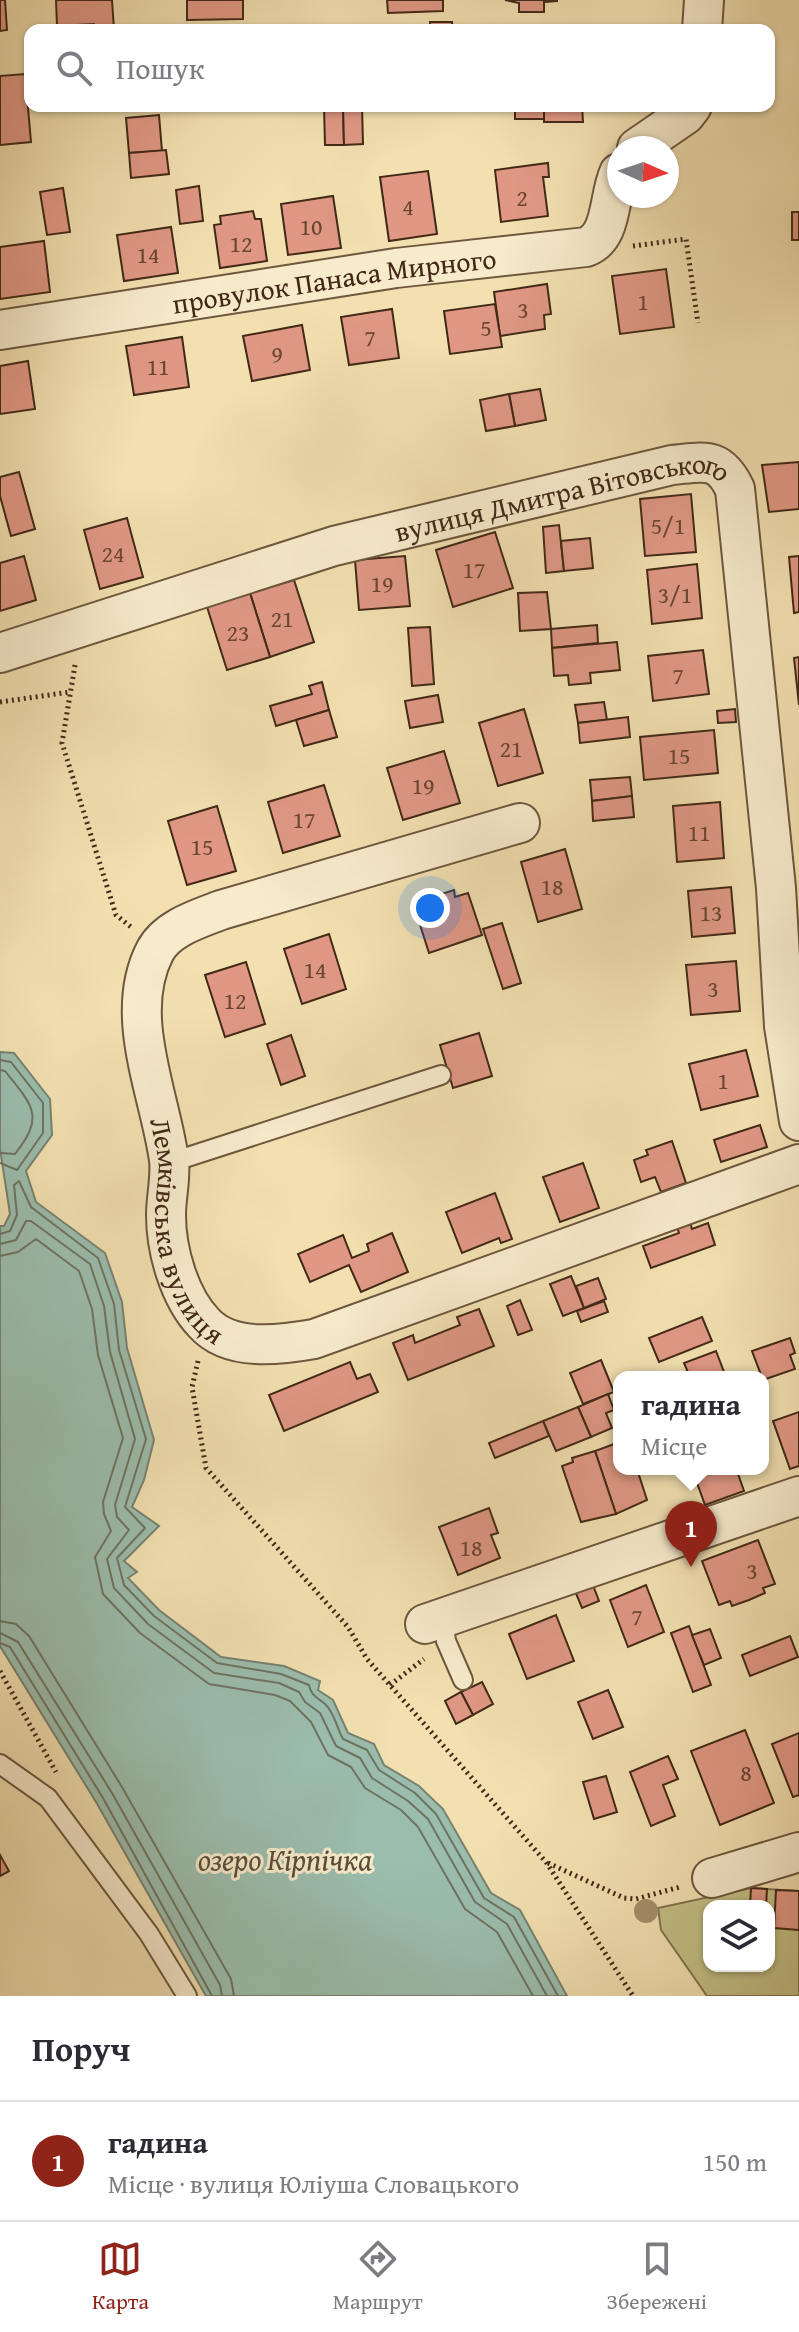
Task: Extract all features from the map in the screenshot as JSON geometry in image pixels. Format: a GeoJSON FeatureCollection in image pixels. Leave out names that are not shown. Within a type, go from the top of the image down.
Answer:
{"type":"FeatureCollection","features":[{"type":"Feature","properties":{"kind":"street"},"geometry":{"type":"LineString","coordinates":[[702,24],[704,0]]}},
{"type":"Feature","properties":{"kind":"street"},"geometry":{"type":"LineString","coordinates":[[654,136],[687,112]]}},
{"type":"Feature","properties":{"kind":"street"},"geometry":{"type":"LineString","coordinates":[[597,243],[605,231],[609,208]]}},
{"type":"Feature","properties":{"kind":"street","name":"провулок Панаса Мирного"},"geometry":{"type":"LineString","coordinates":[[0,330],[396,268],[586,247],[597,243]]}},
{"type":"Feature","properties":{"kind":"street","name":"вулиця Дмитра Вітовського"},"geometry":{"type":"LineString","coordinates":[[0,653],[81,630],[334,546],[672,465],[710,462],[726,470],[735,489],[776,888],[784,1026],[799,1121]]}},
{"type":"Feature","properties":{"kind":"street"},"geometry":{"type":"LineString","coordinates":[[157,947],[185,925],[221,910],[520,823]]}},
{"type":"Feature","properties":{"kind":"street","name":"Лемківська вулиця"},"geometry":{"type":"LineString","coordinates":[[157,947],[143,985],[142,1022],[169,1163],[166,1218],[172,1258],[186,1298],[205,1325],[237,1340],[269,1347],[314,1339],[799,1164]]}},
{"type":"Feature","properties":{"kind":"street"},"geometry":{"type":"LineString","coordinates":[[434,1621],[799,1496]]}},
{"type":"Feature","properties":{"kind":"street"},"geometry":{"type":"LineString","coordinates":[[712,1878],[799,1852]]}},
{"type":"Feature","properties":{"kind":"lane"},"geometry":{"type":"LineString","coordinates":[[169,1163],[441,1075]]}},
{"type":"Feature","properties":{"kind":"lane"},"geometry":{"type":"LineString","coordinates":[[434,1621],[463,1680]]}},
{"type":"Feature","properties":{"kind":"lane"},"geometry":{"type":"LineString","coordinates":[[0,1764],[48,1798],[149,1934],[187,1996]]}},
{"type":"Feature","properties":{"kind":"path"},"geometry":{"type":"LineString","coordinates":[[597,243],[613,248],[686,239],[698,323]]}},
{"type":"Feature","properties":{"kind":"path"},"geometry":{"type":"LineString","coordinates":[[81,630],[62,743],[116,915],[157,947]]}},
{"type":"Feature","properties":{"kind":"path"},"geometry":{"type":"LineString","coordinates":[[0,702],[70,692]]}},
{"type":"Feature","properties":{"kind":"path"},"geometry":{"type":"LineString","coordinates":[[205,1325],[192,1387],[206,1468],[348,1627],[367,1659],[546,1862],[633,1996]]}},
{"type":"Feature","properties":{"kind":"path"},"geometry":{"type":"LineString","coordinates":[[390,1685],[418,1664]]}},
{"type":"Feature","properties":{"kind":"path"},"geometry":{"type":"LineString","coordinates":[[546,1862],[624,1898],[636,1899],[712,1878]]}},
{"type":"Feature","properties":{"kind":"shaded area"},"geometry":{"type":"Polygon","coordinates":[[[751,1888],[799,1891],[799,1996],[707,1996],[661,1930],[658,1908],[751,1888]]]}},
{"type":"Feature","properties":{"kind":"water","name":"озеро Кірпічка"},"geometry":{"type":"Polygon","coordinates":[[[0,1052],[14,1053],[50,1099],[52,1135],[26,1171],[36,1202],[105,1253],[122,1302],[127,1348],[154,1440],[144,1480],[132,1507],[159,1526],[124,1561],[137,1572],[128,1578],[159,1610],[221,1657],[284,1666],[320,1681],[318,1690],[333,1700],[348,1733],[374,1744],[384,1765],[419,1786],[443,1809],[491,1893],[520,1910],[567,1996],[206,1996],[96,1802],[0,1646],[0,1226],[4,1226],[10,1214],[0,1149],[0,1052]]]}},
{"type":"Feature","properties":{"kind":"building"},"geometry":{"type":"Polygon","coordinates":[[[0,0],[5,0],[7,30],[0,31],[0,0]]]}},
{"type":"Feature","properties":{"kind":"building"},"geometry":{"type":"Polygon","coordinates":[[[56,0],[112,0],[114,24],[57,24],[56,0]]]}},
{"type":"Feature","properties":{"kind":"building"},"geometry":{"type":"Polygon","coordinates":[[[187,0],[243,0],[243,19],[187,20],[187,0]]]}},
{"type":"Feature","properties":{"kind":"building"},"geometry":{"type":"Polygon","coordinates":[[[387,0],[443,0],[443,11],[388,13],[387,0]]]}},
{"type":"Feature","properties":{"kind":"building"},"geometry":{"type":"Polygon","coordinates":[[[505,0],[557,1],[544,2],[544,12],[519,12],[519,3],[505,0]]]}},
{"type":"Feature","properties":{"kind":"building"},"geometry":{"type":"Polygon","coordinates":[[[430,22],[452,22],[452,24],[430,22]]]}},
{"type":"Feature","properties":{"kind":"building"},"geometry":{"type":"Polygon","coordinates":[[[24,74],[24,112],[28,112],[31,142],[0,145],[0,76],[24,74]]]}},
{"type":"Feature","properties":{"kind":"building"},"geometry":{"type":"Polygon","coordinates":[[[324,112],[343,112],[344,145],[325,145],[324,112]]]}},
{"type":"Feature","properties":{"kind":"building"},"geometry":{"type":"Polygon","coordinates":[[[343,112],[362,112],[363,144],[344,145],[343,112]]]}},
{"type":"Feature","properties":{"kind":"building"},"geometry":{"type":"Polygon","coordinates":[[[515,112],[544,112],[544,119],[515,119],[515,112]]]}},
{"type":"Feature","properties":{"kind":"building"},"geometry":{"type":"Polygon","coordinates":[[[544,112],[582,112],[583,122],[544,122],[544,112]]]}},
{"type":"Feature","properties":{"kind":"building"},"geometry":{"type":"Polygon","coordinates":[[[159,115],[162,151],[129,153],[126,118],[159,115]]]}},
{"type":"Feature","properties":{"kind":"building"},"geometry":{"type":"Polygon","coordinates":[[[166,150],[169,174],[131,178],[129,153],[166,150]]]}},
{"type":"Feature","properties":{"kind":"building"},"geometry":{"type":"Polygon","coordinates":[[[548,163],[549,177],[543,177],[548,216],[501,222],[495,170],[548,163]]]}},
{"type":"Feature","properties":{"kind":"building"},"geometry":{"type":"Polygon","coordinates":[[[428,171],[437,234],[389,241],[380,177],[428,171]]]}},
{"type":"Feature","properties":{"kind":"building"},"geometry":{"type":"Polygon","coordinates":[[[199,186],[203,221],[180,224],[176,190],[199,186]]]}},
{"type":"Feature","properties":{"kind":"building"},"geometry":{"type":"Polygon","coordinates":[[[63,188],[70,232],[47,235],[40,192],[63,188]]]}},
{"type":"Feature","properties":{"kind":"building"},"geometry":{"type":"Polygon","coordinates":[[[333,196],[341,248],[288,255],[281,204],[333,196]]]}},
{"type":"Feature","properties":{"kind":"building"},"geometry":{"type":"Polygon","coordinates":[[[253,211],[255,219],[261,219],[267,261],[220,268],[214,225],[221,224],[220,216],[253,211]]]}},
{"type":"Feature","properties":{"kind":"building"},"geometry":{"type":"Polygon","coordinates":[[[792,212],[799,212],[799,240],[792,240],[792,212]]]}},
{"type":"Feature","properties":{"kind":"building"},"geometry":{"type":"Polygon","coordinates":[[[171,227],[178,273],[124,281],[117,235],[171,227]]]}},
{"type":"Feature","properties":{"kind":"building"},"geometry":{"type":"Polygon","coordinates":[[[44,241],[50,292],[0,299],[0,247],[44,241]]]}},
{"type":"Feature","properties":{"kind":"building"},"geometry":{"type":"Polygon","coordinates":[[[666,269],[674,327],[620,334],[612,276],[666,269]]]}},
{"type":"Feature","properties":{"kind":"building"},"geometry":{"type":"Polygon","coordinates":[[[547,284],[551,314],[544,315],[545,329],[500,336],[494,292],[547,284]]]}},
{"type":"Feature","properties":{"kind":"building"},"geometry":{"type":"Polygon","coordinates":[[[495,304],[502,347],[450,354],[444,311],[495,304]]]}},
{"type":"Feature","properties":{"kind":"building"},"geometry":{"type":"Polygon","coordinates":[[[392,309],[399,358],[349,365],[341,317],[392,309]]]}},
{"type":"Feature","properties":{"kind":"building"},"geometry":{"type":"Polygon","coordinates":[[[302,325],[310,370],[252,381],[243,336],[302,325]]]}},
{"type":"Feature","properties":{"kind":"building"},"geometry":{"type":"Polygon","coordinates":[[[182,337],[189,387],[134,395],[126,346],[182,337]]]}},
{"type":"Feature","properties":{"kind":"building"},"geometry":{"type":"Polygon","coordinates":[[[28,361],[35,409],[0,414],[0,366],[28,361]]]}},
{"type":"Feature","properties":{"kind":"building"},"geometry":{"type":"Polygon","coordinates":[[[540,389],[546,420],[515,426],[509,394],[540,389]]]}},
{"type":"Feature","properties":{"kind":"building"},"geometry":{"type":"Polygon","coordinates":[[[509,394],[515,426],[486,431],[480,400],[509,394]]]}},
{"type":"Feature","properties":{"kind":"building"},"geometry":{"type":"Polygon","coordinates":[[[799,462],[799,509],[769,512],[762,465],[799,462]]]}},
{"type":"Feature","properties":{"kind":"building"},"geometry":{"type":"Polygon","coordinates":[[[19,472],[35,529],[11,536],[0,496],[0,477],[19,472]]]}},
{"type":"Feature","properties":{"kind":"building"},"geometry":{"type":"Polygon","coordinates":[[[691,494],[696,552],[645,556],[640,499],[691,494]]]}},
{"type":"Feature","properties":{"kind":"building"},"geometry":{"type":"Polygon","coordinates":[[[127,518],[143,577],[100,589],[84,530],[127,518]]]}},
{"type":"Feature","properties":{"kind":"building"},"geometry":{"type":"Polygon","coordinates":[[[559,525],[564,571],[546,573],[543,527],[559,525]]]}},
{"type":"Feature","properties":{"kind":"building"},"geometry":{"type":"Polygon","coordinates":[[[495,532],[513,588],[453,607],[436,550],[495,532]]]}},
{"type":"Feature","properties":{"kind":"building"},"geometry":{"type":"Polygon","coordinates":[[[590,538],[593,568],[564,571],[561,541],[590,538]]]}},
{"type":"Feature","properties":{"kind":"building"},"geometry":{"type":"Polygon","coordinates":[[[24,556],[36,600],[0,611],[0,563],[24,556]]]}},
{"type":"Feature","properties":{"kind":"building"},"geometry":{"type":"Polygon","coordinates":[[[405,556],[410,606],[359,610],[355,560],[405,556]]]}},
{"type":"Feature","properties":{"kind":"building"},"geometry":{"type":"Polygon","coordinates":[[[799,556],[799,612],[794,613],[789,557],[799,556]]]}},
{"type":"Feature","properties":{"kind":"building"},"geometry":{"type":"Polygon","coordinates":[[[697,564],[702,618],[652,624],[647,570],[697,564]]]}},
{"type":"Feature","properties":{"kind":"building"},"geometry":{"type":"Polygon","coordinates":[[[294,580],[314,642],[270,657],[250,593],[294,580]]]}},
{"type":"Feature","properties":{"kind":"building"},"geometry":{"type":"Polygon","coordinates":[[[547,592],[551,629],[520,631],[518,593],[547,592]]]}},
{"type":"Feature","properties":{"kind":"building"},"geometry":{"type":"Polygon","coordinates":[[[250,593],[270,657],[227,670],[207,607],[250,593]]]}},
{"type":"Feature","properties":{"kind":"building"},"geometry":{"type":"Polygon","coordinates":[[[597,625],[598,643],[552,648],[551,629],[597,625]]]}},
{"type":"Feature","properties":{"kind":"building"},"geometry":{"type":"Polygon","coordinates":[[[430,627],[434,684],[412,686],[408,628],[430,627]]]}},
{"type":"Feature","properties":{"kind":"building"},"geometry":{"type":"Polygon","coordinates":[[[617,642],[620,670],[590,673],[591,683],[569,685],[568,675],[554,676],[552,648],[617,642]]]}},
{"type":"Feature","properties":{"kind":"building"},"geometry":{"type":"Polygon","coordinates":[[[703,650],[709,694],[653,701],[648,656],[703,650]]]}},
{"type":"Feature","properties":{"kind":"building"},"geometry":{"type":"Polygon","coordinates":[[[799,657],[799,705],[794,658],[799,657]]]}},
{"type":"Feature","properties":{"kind":"building"},"geometry":{"type":"Polygon","coordinates":[[[322,682],[329,710],[276,726],[270,706],[312,694],[309,686],[322,682]]]}},
{"type":"Feature","properties":{"kind":"building"},"geometry":{"type":"Polygon","coordinates":[[[438,695],[443,722],[410,728],[405,701],[438,695]]]}},
{"type":"Feature","properties":{"kind":"building"},"geometry":{"type":"Polygon","coordinates":[[[604,702],[607,720],[578,723],[575,705],[604,702]]]}},
{"type":"Feature","properties":{"kind":"building"},"geometry":{"type":"Polygon","coordinates":[[[524,709],[543,773],[498,786],[479,723],[524,709]]]}},
{"type":"Feature","properties":{"kind":"building"},"geometry":{"type":"Polygon","coordinates":[[[735,709],[736,722],[718,723],[717,711],[735,709]]]}},
{"type":"Feature","properties":{"kind":"building"},"geometry":{"type":"Polygon","coordinates":[[[329,710],[337,737],[304,746],[296,720],[329,710]]]}},
{"type":"Feature","properties":{"kind":"building"},"geometry":{"type":"Polygon","coordinates":[[[628,717],[630,737],[580,743],[578,723],[628,717]]]}},
{"type":"Feature","properties":{"kind":"building"},"geometry":{"type":"Polygon","coordinates":[[[714,730],[718,773],[644,780],[640,737],[714,730]]]}},
{"type":"Feature","properties":{"kind":"building"},"geometry":{"type":"Polygon","coordinates":[[[444,751],[460,803],[403,820],[387,768],[444,751]]]}},
{"type":"Feature","properties":{"kind":"building"},"geometry":{"type":"Polygon","coordinates":[[[630,777],[632,796],[592,801],[590,780],[630,777]]]}},
{"type":"Feature","properties":{"kind":"building"},"geometry":{"type":"Polygon","coordinates":[[[324,785],[340,836],[283,853],[268,802],[324,785]]]}},
{"type":"Feature","properties":{"kind":"building"},"geometry":{"type":"Polygon","coordinates":[[[632,796],[634,817],[593,821],[592,801],[632,796]]]}},
{"type":"Feature","properties":{"kind":"building"},"geometry":{"type":"Polygon","coordinates":[[[720,802],[724,858],[677,862],[673,806],[720,802]]]}},
{"type":"Feature","properties":{"kind":"building"},"geometry":{"type":"Polygon","coordinates":[[[217,806],[236,871],[187,885],[168,821],[217,806]]]}},
{"type":"Feature","properties":{"kind":"building"},"geometry":{"type":"Polygon","coordinates":[[[565,849],[582,909],[538,922],[521,862],[565,849]]]}},
{"type":"Feature","properties":{"kind":"building"},"geometry":{"type":"Polygon","coordinates":[[[731,887],[735,933],[692,937],[688,891],[731,887]]]}},
{"type":"Feature","properties":{"kind":"building"},"geometry":{"type":"Polygon","coordinates":[[[454,890],[455,897],[468,893],[482,935],[429,953],[413,903],[454,890]]]}},
{"type":"Feature","properties":{"kind":"building"},"geometry":{"type":"Polygon","coordinates":[[[502,923],[521,983],[503,989],[483,929],[502,923]]]}},
{"type":"Feature","properties":{"kind":"building"},"geometry":{"type":"Polygon","coordinates":[[[329,934],[346,989],[302,1004],[284,949],[329,934]]]}},
{"type":"Feature","properties":{"kind":"building"},"geometry":{"type":"Polygon","coordinates":[[[736,961],[740,1011],[691,1015],[686,965],[736,961]]]}},
{"type":"Feature","properties":{"kind":"building"},"geometry":{"type":"Polygon","coordinates":[[[246,962],[265,1024],[225,1037],[205,975],[246,962]]]}},
{"type":"Feature","properties":{"kind":"building"},"geometry":{"type":"Polygon","coordinates":[[[479,1033],[492,1076],[453,1088],[440,1045],[479,1033]]]}},
{"type":"Feature","properties":{"kind":"building"},"geometry":{"type":"Polygon","coordinates":[[[291,1035],[305,1076],[281,1085],[267,1044],[291,1035]]]}},
{"type":"Feature","properties":{"kind":"building"},"geometry":{"type":"Polygon","coordinates":[[[746,1050],[758,1096],[701,1110],[689,1064],[746,1050]]]}},
{"type":"Feature","properties":{"kind":"building"},"geometry":{"type":"Polygon","coordinates":[[[760,1125],[767,1147],[721,1162],[714,1140],[760,1125]]]}},
{"type":"Feature","properties":{"kind":"building"},"geometry":{"type":"Polygon","coordinates":[[[672,1141],[686,1183],[661,1192],[655,1177],[641,1182],[634,1160],[648,1155],[646,1150],[672,1141]]]}},
{"type":"Feature","properties":{"kind":"building"},"geometry":{"type":"Polygon","coordinates":[[[583,1163],[599,1208],[560,1222],[543,1177],[583,1163]]]}},
{"type":"Feature","properties":{"kind":"building"},"geometry":{"type":"Polygon","coordinates":[[[495,1193],[512,1239],[501,1243],[499,1238],[462,1253],[446,1212],[495,1193]]]}},
{"type":"Feature","properties":{"kind":"building"},"geometry":{"type":"Polygon","coordinates":[[[690,1222],[692,1229],[708,1223],[715,1245],[651,1268],[643,1246],[679,1233],[677,1227],[690,1222]]]}},
{"type":"Feature","properties":{"kind":"building"},"geometry":{"type":"Polygon","coordinates":[[[392,1233],[408,1272],[361,1292],[349,1265],[310,1282],[298,1254],[343,1235],[352,1258],[369,1251],[367,1244],[392,1233]]]}},
{"type":"Feature","properties":{"kind":"building"},"geometry":{"type":"Polygon","coordinates":[[[571,1276],[584,1308],[563,1316],[550,1284],[571,1276]]]}},
{"type":"Feature","properties":{"kind":"building"},"geometry":{"type":"Polygon","coordinates":[[[598,1278],[606,1299],[584,1308],[576,1286],[598,1278]]]}},
{"type":"Feature","properties":{"kind":"building"},"geometry":{"type":"Polygon","coordinates":[[[520,1300],[532,1330],[518,1335],[507,1306],[520,1300]]]}},
{"type":"Feature","properties":{"kind":"building"},"geometry":{"type":"Polygon","coordinates":[[[604,1301],[608,1312],[581,1322],[577,1311],[604,1301]]]}},
{"type":"Feature","properties":{"kind":"building"},"geometry":{"type":"Polygon","coordinates":[[[479,1309],[494,1346],[408,1380],[393,1343],[413,1335],[415,1343],[460,1325],[457,1317],[479,1309]]]}},
{"type":"Feature","properties":{"kind":"building"},"geometry":{"type":"Polygon","coordinates":[[[702,1317],[712,1341],[659,1362],[649,1338],[702,1317]]]}},
{"type":"Feature","properties":{"kind":"building"},"geometry":{"type":"Polygon","coordinates":[[[790,1338],[795,1353],[790,1355],[795,1369],[769,1378],[769,1371],[760,1371],[752,1351],[790,1338]]]}},
{"type":"Feature","properties":{"kind":"building"},"geometry":{"type":"Polygon","coordinates":[[[716,1351],[724,1371],[687,1371],[684,1363],[716,1351]]]}},
{"type":"Feature","properties":{"kind":"building"},"geometry":{"type":"Polygon","coordinates":[[[601,1360],[613,1392],[583,1404],[570,1373],[601,1360]]]}},
{"type":"Feature","properties":{"kind":"building"},"geometry":{"type":"Polygon","coordinates":[[[350,1362],[357,1379],[370,1374],[378,1392],[284,1431],[269,1395],[350,1362]]]}},
{"type":"Feature","properties":{"kind":"building"},"geometry":{"type":"Polygon","coordinates":[[[608,1394],[613,1410],[606,1413],[612,1428],[591,1437],[578,1407],[608,1394]]]}},
{"type":"Feature","properties":{"kind":"building"},"geometry":{"type":"Polygon","coordinates":[[[578,1407],[591,1437],[556,1451],[543,1421],[578,1407]]]}},
{"type":"Feature","properties":{"kind":"building"},"geometry":{"type":"Polygon","coordinates":[[[799,1412],[799,1466],[790,1469],[773,1421],[799,1412]]]}},
{"type":"Feature","properties":{"kind":"building"},"geometry":{"type":"Polygon","coordinates":[[[543,1421],[549,1436],[495,1458],[489,1443],[543,1421]]]}},
{"type":"Feature","properties":{"kind":"building"},"geometry":{"type":"Polygon","coordinates":[[[613,1444],[613,1475],[639,1475],[647,1500],[616,1514],[595,1451],[613,1444]]]}},
{"type":"Feature","properties":{"kind":"building"},"geometry":{"type":"Polygon","coordinates":[[[595,1451],[616,1514],[581,1522],[562,1466],[573,1462],[572,1458],[595,1451]]]}},
{"type":"Feature","properties":{"kind":"building"},"geometry":{"type":"Polygon","coordinates":[[[694,1475],[738,1475],[744,1491],[705,1505],[694,1475]]]}},
{"type":"Feature","properties":{"kind":"building"},"geometry":{"type":"Polygon","coordinates":[[[489,1508],[498,1533],[491,1535],[500,1558],[458,1575],[439,1527],[489,1508]]]}},
{"type":"Feature","properties":{"kind":"building"},"geometry":{"type":"Polygon","coordinates":[[[758,1540],[775,1584],[763,1588],[765,1593],[749,1600],[732,1606],[730,1601],[719,1605],[702,1561],[758,1540]]]}},
{"type":"Feature","properties":{"kind":"building"},"geometry":{"type":"Polygon","coordinates":[[[591,1580],[599,1601],[582,1608],[573,1586],[591,1580]]]}},
{"type":"Feature","properties":{"kind":"building"},"geometry":{"type":"Polygon","coordinates":[[[646,1585],[664,1632],[628,1647],[610,1600],[646,1585]]]}},
{"type":"Feature","properties":{"kind":"building"},"geometry":{"type":"Polygon","coordinates":[[[556,1615],[574,1661],[527,1679],[509,1634],[556,1615]]]}},
{"type":"Feature","properties":{"kind":"building"},"geometry":{"type":"Polygon","coordinates":[[[689,1626],[711,1685],[693,1692],[671,1633],[689,1626]]]}},
{"type":"Feature","properties":{"kind":"building"},"geometry":{"type":"Polygon","coordinates":[[[710,1629],[721,1658],[704,1665],[692,1635],[710,1629]]]}},
{"type":"Feature","properties":{"kind":"building"},"geometry":{"type":"Polygon","coordinates":[[[790,1636],[798,1657],[750,1676],[742,1655],[790,1636]]]}},
{"type":"Feature","properties":{"kind":"building"},"geometry":{"type":"Polygon","coordinates":[[[482,1682],[493,1704],[473,1715],[461,1692],[482,1682]]]}},
{"type":"Feature","properties":{"kind":"building"},"geometry":{"type":"Polygon","coordinates":[[[608,1690],[623,1727],[593,1739],[578,1702],[608,1690]]]}},
{"type":"Feature","properties":{"kind":"building"},"geometry":{"type":"Polygon","coordinates":[[[461,1692],[473,1715],[456,1724],[445,1701],[461,1692]]]}},
{"type":"Feature","properties":{"kind":"building"},"geometry":{"type":"Polygon","coordinates":[[[745,1730],[774,1803],[720,1825],[691,1751],[745,1730]]]}},
{"type":"Feature","properties":{"kind":"building"},"geometry":{"type":"Polygon","coordinates":[[[799,1733],[799,1795],[793,1797],[772,1744],[799,1733]]]}},
{"type":"Feature","properties":{"kind":"building"},"geometry":{"type":"Polygon","coordinates":[[[668,1756],[678,1779],[663,1785],[675,1816],[651,1826],[630,1772],[668,1756]]]}},
{"type":"Feature","properties":{"kind":"building"},"geometry":{"type":"Polygon","coordinates":[[[606,1776],[617,1812],[594,1819],[583,1782],[606,1776]]]}},
{"type":"Feature","properties":{"kind":"building"},"geometry":{"type":"Polygon","coordinates":[[[0,1855],[9,1871],[0,1876],[0,1855]]]}},
{"type":"Feature","properties":{"kind":"building"},"geometry":{"type":"Polygon","coordinates":[[[751,1888],[767,1889],[766,1900],[750,1900],[751,1888]]]}},
{"type":"Feature","properties":{"kind":"building"},"geometry":{"type":"Polygon","coordinates":[[[776,1890],[799,1891],[799,1930],[775,1928],[776,1890]]]}},
{"type":"Feature","properties":{"kind":"place","name":"гадина"},"geometry":{"type":"Point","coordinates":[691,1567]}}]}
